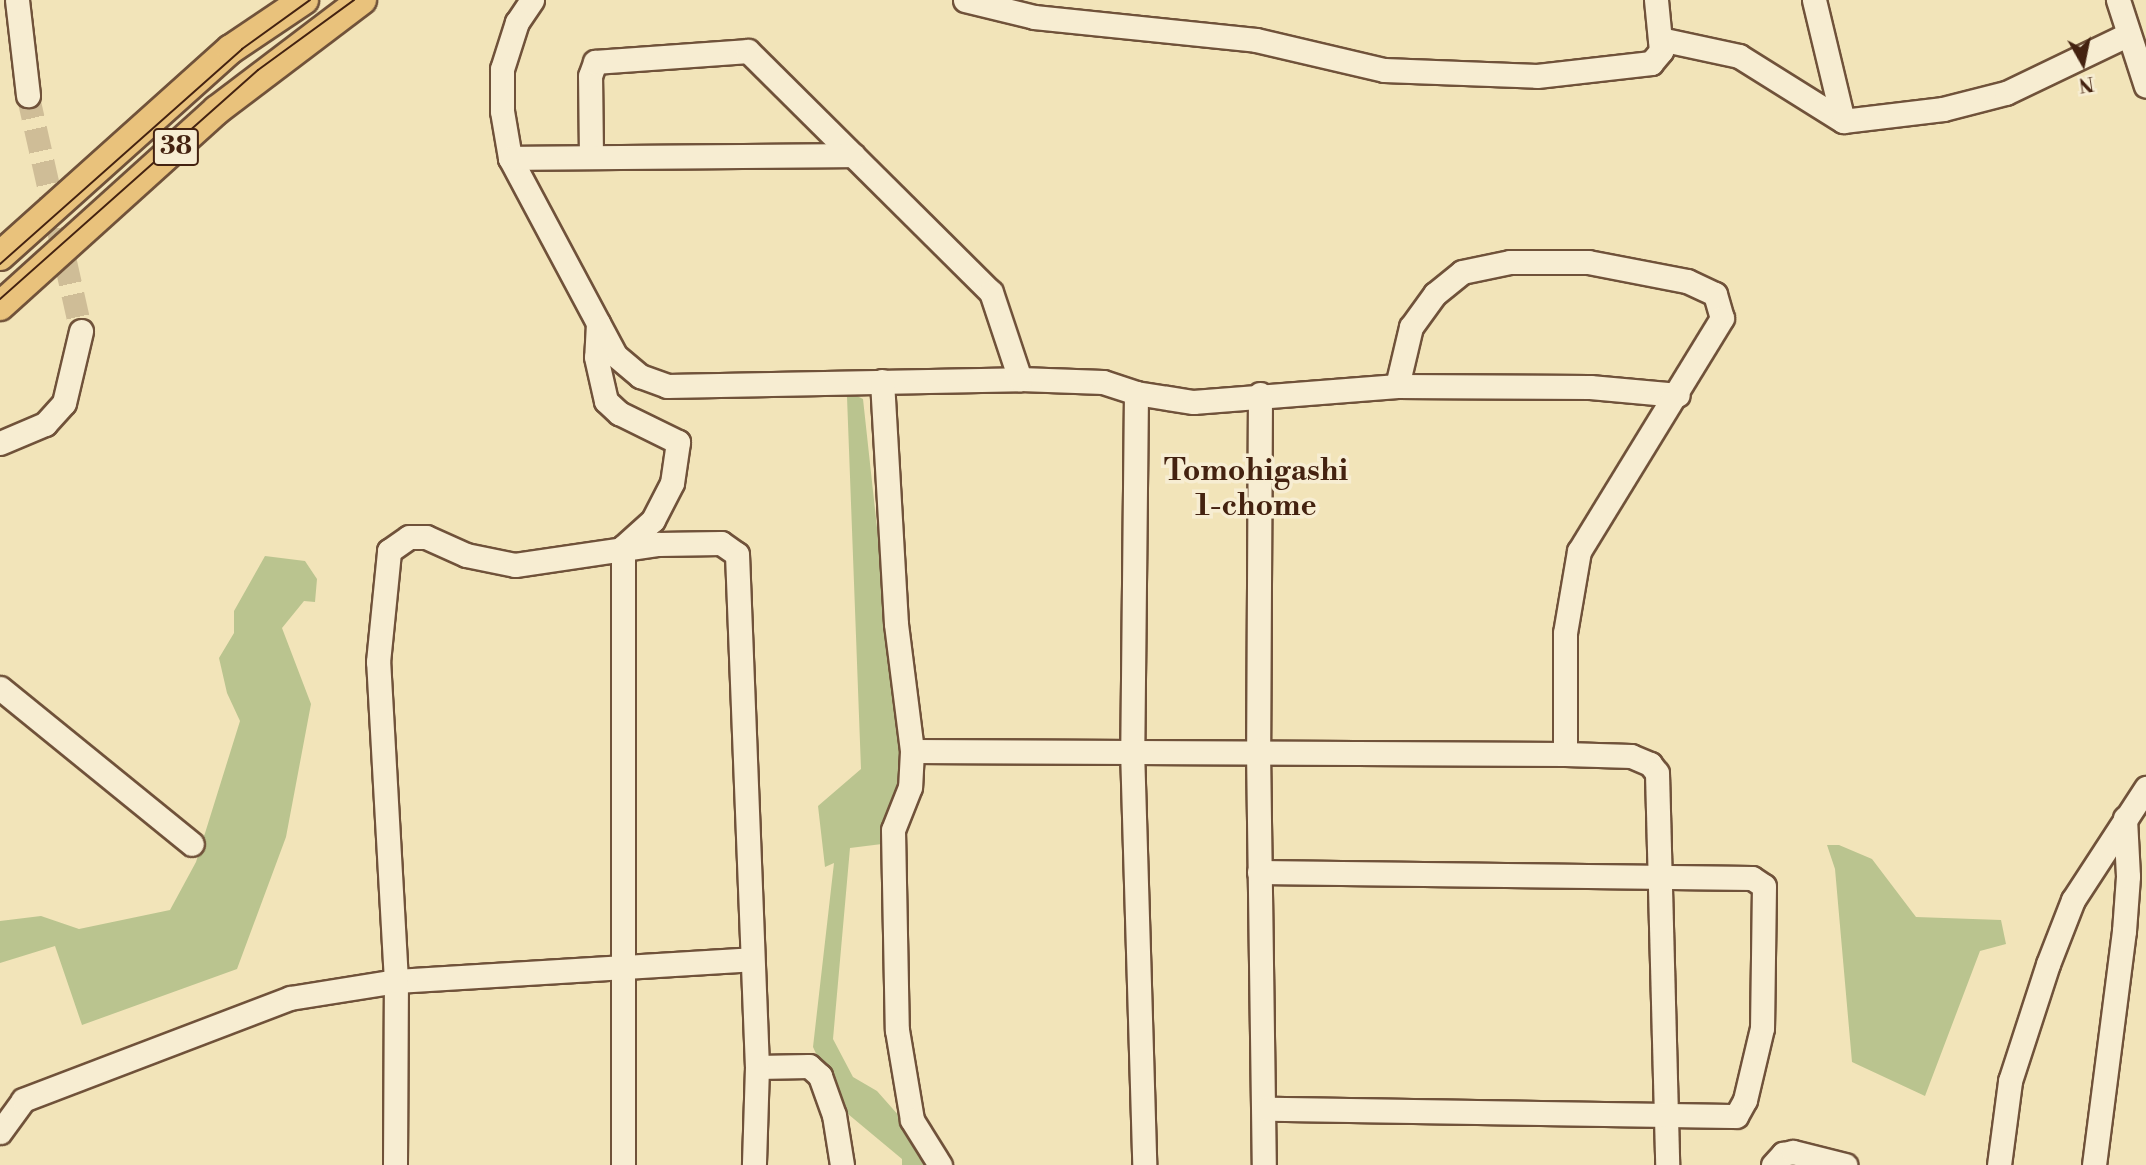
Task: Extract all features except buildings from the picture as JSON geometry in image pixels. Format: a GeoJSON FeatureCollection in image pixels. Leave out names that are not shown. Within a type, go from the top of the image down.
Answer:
{"type":"FeatureCollection","features":[{"type":"Feature","properties":{"kind":"main road","name":"38"},"geometry":{"type":"LineString","coordinates":[[0,256],[232,48],[304,0]]}},
{"type":"Feature","properties":{"kind":"main road","name":"38"},"geometry":{"type":"LineString","coordinates":[[0,306],[217,110],[362,0]]}},
{"type":"Feature","properties":{"kind":"street"},"geometry":{"type":"LineString","coordinates":[[16,0],[28,95]]}},
{"type":"Feature","properties":{"kind":"street"},"geometry":{"type":"LineString","coordinates":[[532,0],[517,22],[502,69],[502,111],[510,158],[615,355],[640,376],[667,386],[1020,379],[1103,382],[1136,393],[1193,402],[1260,394],[1397,386],[1590,387],[1678,395]]}},
{"type":"Feature","properties":{"kind":"street"},"geometry":{"type":"LineString","coordinates":[[965,0],[1034,17],[1256,40],[1384,70],[1537,76],[1651,63],[1661,51],[1656,0]]}},
{"type":"Feature","properties":{"kind":"street"},"geometry":{"type":"LineString","coordinates":[[1814,0],[1843,121]]}},
{"type":"Feature","properties":{"kind":"street"},"geometry":{"type":"LineString","coordinates":[[2118,0],[2146,86]]}},
{"type":"Feature","properties":{"kind":"street"},"geometry":{"type":"LineString","coordinates":[[1660,38],[1740,57],[1843,121],[1943,109],[2006,93],[2129,34]]}},
{"type":"Feature","properties":{"kind":"street"},"geometry":{"type":"LineString","coordinates":[[591,155],[590,76],[595,62],[722,50],[748,51],[991,292],[1020,379]]}},
{"type":"Feature","properties":{"kind":"street"},"geometry":{"type":"LineString","coordinates":[[510,158],[591,155],[853,155]]}},
{"type":"Feature","properties":{"kind":"street"},"geometry":{"type":"LineString","coordinates":[[1397,386],[1411,327],[1435,294],[1462,272],[1510,262],[1588,262],[1687,281],[1715,294],[1722,318],[1678,395],[1579,551],[1565,633],[1564,754]]}},
{"type":"Feature","properties":{"kind":"street"},"geometry":{"type":"LineString","coordinates":[[598,320],[596,357],[606,401],[619,413],[678,442],[672,483],[653,520],[623,548],[624,1165]]}},
{"type":"Feature","properties":{"kind":"street"},"geometry":{"type":"LineString","coordinates":[[0,443],[45,424],[64,403],[82,331]]}},
{"type":"Feature","properties":{"kind":"street"},"geometry":{"type":"LineString","coordinates":[[882,381],[896,624],[912,751],[910,786],[893,830],[897,1030],[912,1120],[940,1165]]}},
{"type":"Feature","properties":{"kind":"street"},"geometry":{"type":"LineString","coordinates":[[1136,393],[1132,749],[1144,1165]]}},
{"type":"Feature","properties":{"kind":"street"},"geometry":{"type":"LineString","coordinates":[[1260,394],[1258,749],[1264,1165]]}},
{"type":"Feature","properties":{"kind":"street"},"geometry":{"type":"LineString","coordinates":[[395,1165],[396,981],[378,662],[388,551],[409,537],[426,537],[467,555],[515,565],[623,548],[721,543],[737,554],[743,626],[751,959],[757,1067],[754,1165]]}},
{"type":"Feature","properties":{"kind":"street"},"geometry":{"type":"LineString","coordinates":[[0,688],[192,844]]}},
{"type":"Feature","properties":{"kind":"street"},"geometry":{"type":"LineString","coordinates":[[912,751],[1258,749],[1631,756],[1657,773],[1667,1165]]}},
{"type":"Feature","properties":{"kind":"street"},"geometry":{"type":"LineString","coordinates":[[1999,1165],[2010,1081],[2048,964],[2073,900],[2146,788]]}},
{"type":"Feature","properties":{"kind":"street"},"geometry":{"type":"LineString","coordinates":[[2094,1165],[2135,931],[2128,876],[2125,818]]}},
{"type":"Feature","properties":{"kind":"street"},"geometry":{"type":"LineString","coordinates":[[1259,872],[1660,875],[1752,878],[1764,886],[1762,1028],[1745,1100],[1736,1116],[1265,1108]]}},
{"type":"Feature","properties":{"kind":"street"},"geometry":{"type":"LineString","coordinates":[[0,1132],[23,1100],[290,998],[396,981],[625,970],[751,959]]}},
{"type":"Feature","properties":{"kind":"street"},"geometry":{"type":"LineString","coordinates":[[757,1067],[809,1066],[820,1076],[834,1115],[842,1165]]}},
{"type":"Feature","properties":{"kind":"street"},"geometry":{"type":"LineString","coordinates":[[1773,1165],[1783,1154],[1793,1152],[1844,1165]]}},
{"type":"Feature","properties":{"kind":"green space"},"geometry":{"type":"Polygon","coordinates":[[[855,395],[863,399],[904,776],[882,844],[850,848],[833,1039],[853,1077],[877,1091],[900,1117],[925,1165],[902,1165],[902,1159],[842,1109],[813,1047],[834,863],[825,867],[818,806],[861,769],[847,397],[855,395]]]}},
{"type":"Feature","properties":{"kind":"green space"},"geometry":{"type":"Polygon","coordinates":[[[265,556],[305,561],[317,579],[315,602],[304,601],[282,628],[311,704],[286,837],[237,969],[82,1025],[55,946],[0,963],[0,921],[41,916],[79,929],[170,910],[196,862],[240,721],[227,693],[219,658],[234,633],[234,611],[265,556]]]}},
{"type":"Feature","properties":{"kind":"green space"},"geometry":{"type":"Polygon","coordinates":[[[1827,845],[1839,845],[1872,859],[1916,917],[2001,920],[2006,944],[1980,951],[1925,1096],[1852,1062],[1835,869],[1827,845]]]}},
{"type":"Feature","properties":{"kind":"tunnel"},"geometry":{"type":"LineString","coordinates":[[28,95],[81,331]]}},
{"type":"Feature","properties":{"kind":"tram line"},"geometry":{"type":"LineString","coordinates":[[0,264],[242,49],[310,0]]}},
{"type":"Feature","properties":{"kind":"tram line"},"geometry":{"type":"LineString","coordinates":[[0,299],[258,70],[354,0]]}},
{"type":"Feature","properties":{"kind":"district","name":"Tomohigashi 1-chome"},"geometry":{"type":"Point","coordinates":[1256,488]}}]}
